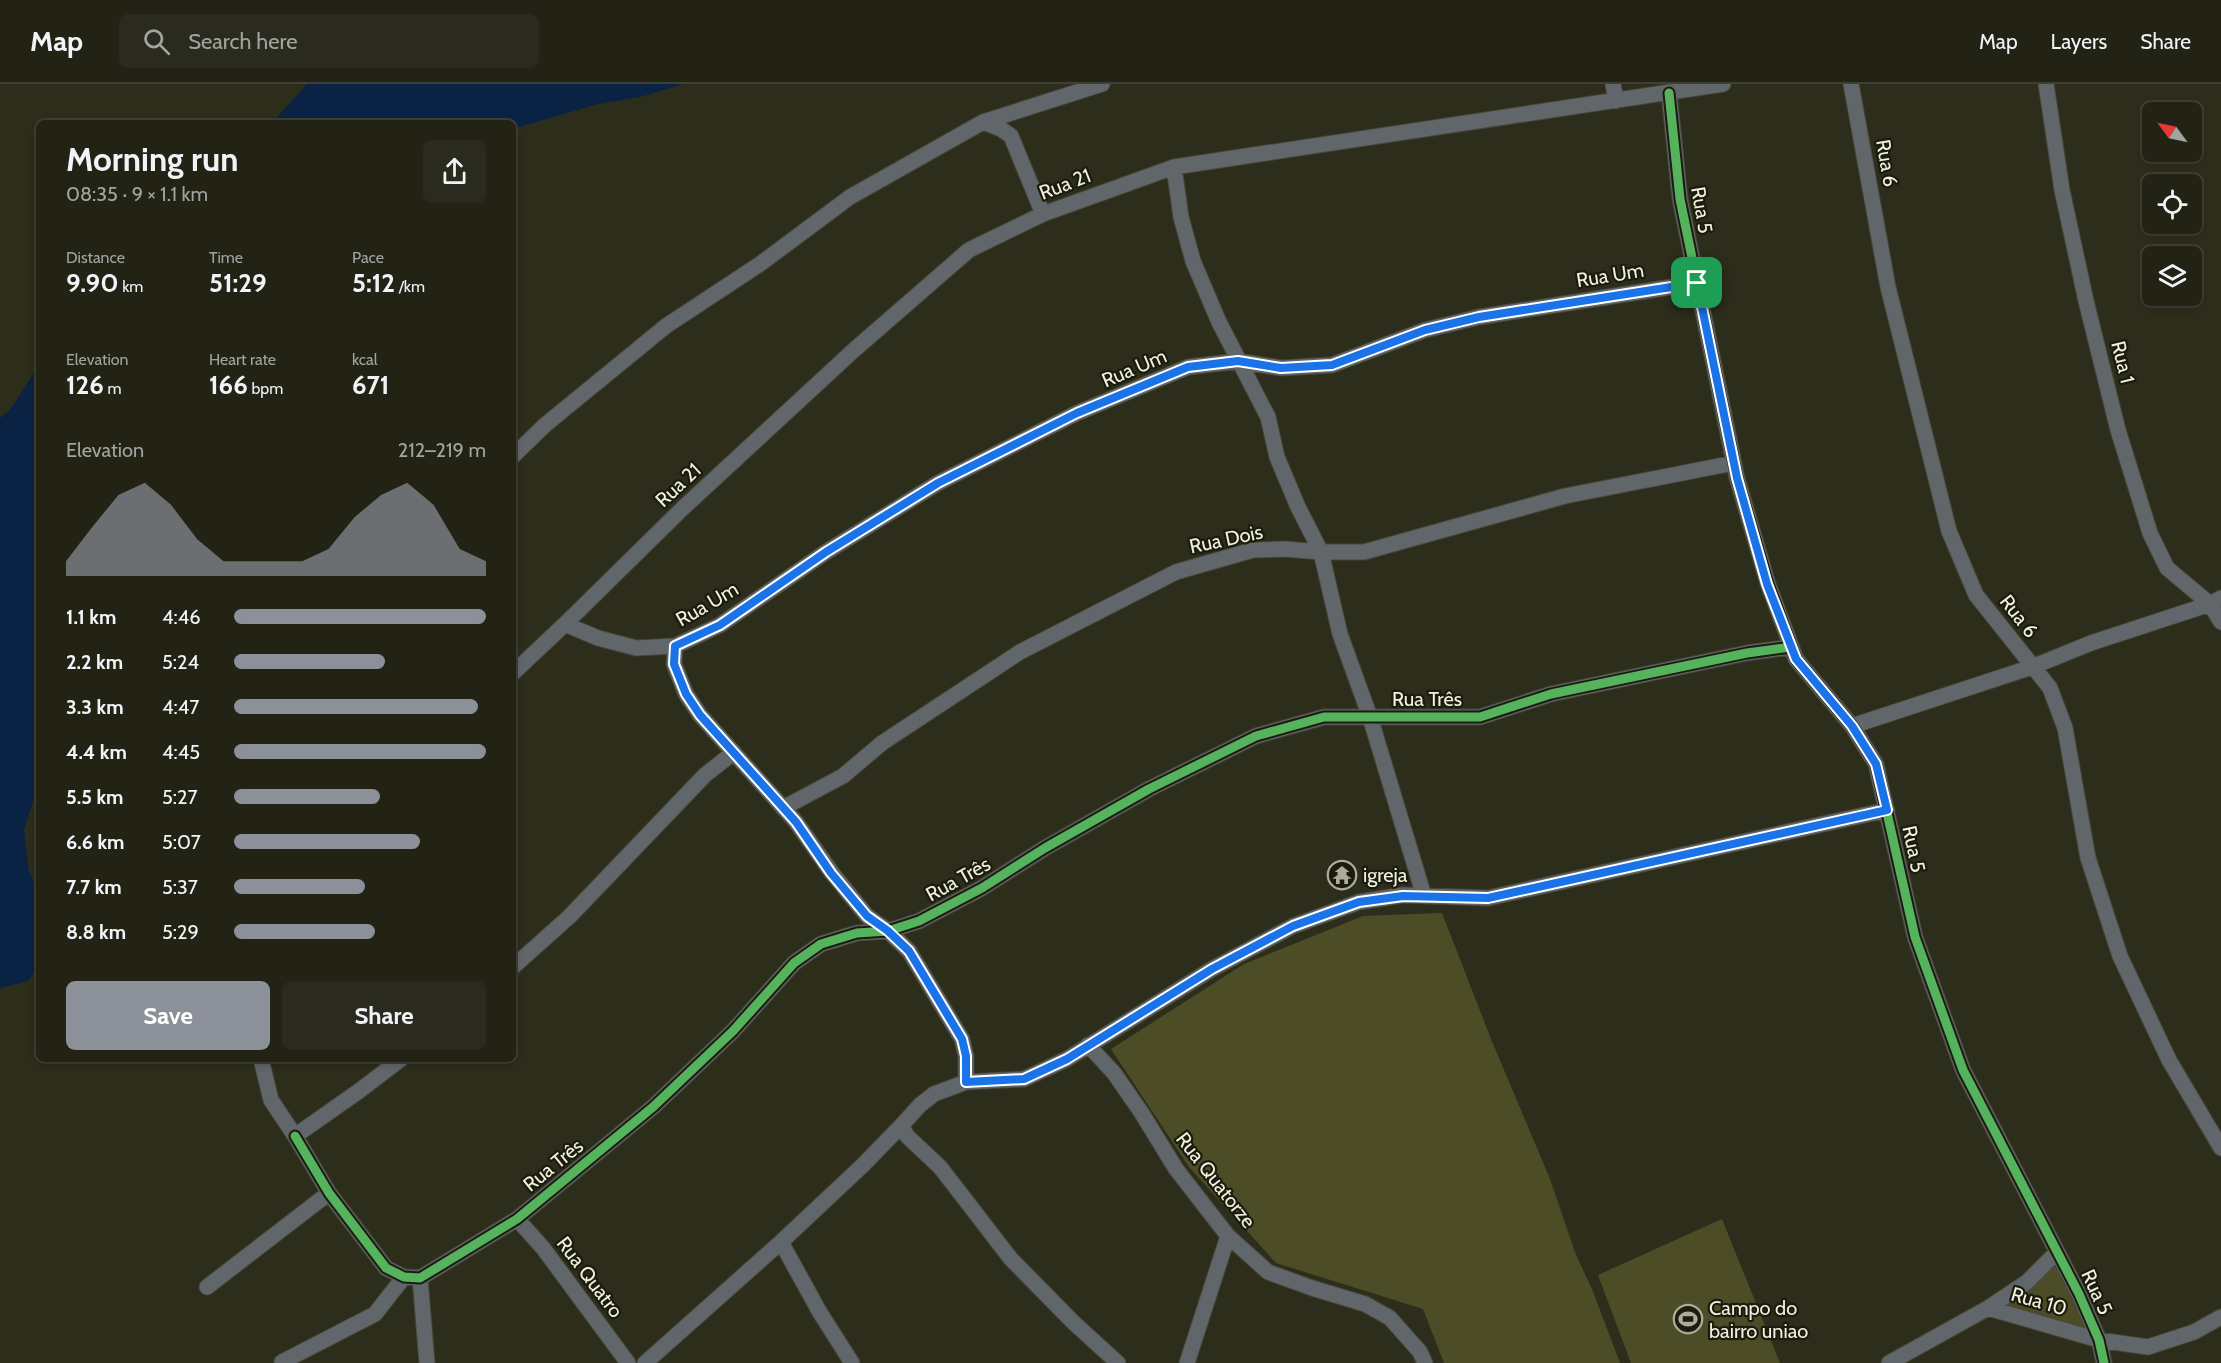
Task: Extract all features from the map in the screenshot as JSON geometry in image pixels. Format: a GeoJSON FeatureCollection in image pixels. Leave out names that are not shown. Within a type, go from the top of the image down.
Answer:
{"type":"FeatureCollection","features":[{"type":"Feature","properties":{"kind":"street"},"geometry":{"type":"LineString","coordinates":[[516,453],[545,424],[666,326],[760,264],[850,197],[983,122],[1102,84]]}},
{"type":"Feature","properties":{"kind":"street"},"geometry":{"type":"LineString","coordinates":[[1613,84],[1616,101]]}},
{"type":"Feature","properties":{"kind":"street","name":"Rua 21"},"geometry":{"type":"LineString","coordinates":[[516,670],[692,500],[854,350],[969,250],[1043,214],[1174,167],[1723,84]]}},
{"type":"Feature","properties":{"kind":"street","name":"Rua 6"},"geometry":{"type":"LineString","coordinates":[[1851,84],[1888,287],[1949,531],[1976,596],[2050,688],[2065,728],[2088,858],[2120,956],[2169,1060],[2221,1148]]}},
{"type":"Feature","properties":{"kind":"street","name":"Rua 1"},"geometry":{"type":"LineString","coordinates":[[2046,84],[2062,190],[2086,301],[2118,430],[2150,532],[2166,568],[2215,601],[2221,622]]}},
{"type":"Feature","properties":{"kind":"street","name":"Rua 5"},"geometry":{"type":"LineString","coordinates":[[1669,93],[1680,199],[1734,463],[1767,584],[1796,659],[1852,726],[1876,764],[1915,937],[1963,1070],[2079,1294],[2099,1340],[2104,1363]]}},
{"type":"Feature","properties":{"kind":"street"},"geometry":{"type":"LineString","coordinates":[[983,122],[1011,136],[1043,214]]}},
{"type":"Feature","properties":{"kind":"street"},"geometry":{"type":"LineString","coordinates":[[1174,167],[1181,217],[1193,261],[1219,322],[1268,417],[1277,457],[1298,507],[1321,552],[1340,634],[1370,717],[1424,896]]}},
{"type":"Feature","properties":{"kind":"street","name":"Rua Um"},"geometry":{"type":"LineString","coordinates":[[675,646],[720,625],[826,552],[948,477],[1077,413],[1188,367],[1238,361],[1281,368],[1332,365],[1425,330],[1479,317],[1697,283]]}},
{"type":"Feature","properties":{"kind":"street","name":"Rua Dois"},"geometry":{"type":"LineString","coordinates":[[783,808],[843,776],[882,743],[1020,652],[1176,572],[1253,550],[1364,552],[1565,496],[1734,463]]}},
{"type":"Feature","properties":{"kind":"street"},"geometry":{"type":"LineString","coordinates":[[1852,726],[2032,667],[2091,643],[2215,601]]}},
{"type":"Feature","properties":{"kind":"street"},"geometry":{"type":"LineString","coordinates":[[565,624],[598,638],[636,648],[675,646],[674,664],[686,694],[700,715],[796,822],[831,873],[867,916],[888,931],[909,951],[962,1039],[966,1056],[966,1082]]}},
{"type":"Feature","properties":{"kind":"street","name":"Rua Três"},"geometry":{"type":"LineString","coordinates":[[420,1278],[517,1219],[653,1107],[733,1031],[794,963],[821,944],[857,933],[888,931],[919,921],[982,888],[1045,848],[1149,789],[1256,736],[1324,717],[1480,717],[1551,694],[1747,653],[1791,647]]}},
{"type":"Feature","properties":{"kind":"street"},"geometry":{"type":"LineString","coordinates":[[516,964],[570,916],[705,775],[733,753]]}},
{"type":"Feature","properties":{"kind":"street"},"geometry":{"type":"LineString","coordinates":[[645,1363],[781,1242],[862,1166],[920,1105],[934,1094],[966,1082],[1024,1079],[1067,1059],[1212,969],[1293,926],[1359,902],[1403,896],[1488,898],[1887,810]]}},
{"type":"Feature","properties":{"kind":"street","name":"Rua Quatorze"},"geometry":{"type":"LineString","coordinates":[[1088,1045],[1114,1073],[1176,1169],[1228,1236],[1268,1272],[1365,1304],[1390,1318],[1420,1352],[1425,1363]]}},
{"type":"Feature","properties":{"kind":"street"},"geometry":{"type":"LineString","coordinates":[[262,1062],[271,1100],[329,1193],[386,1268],[404,1277],[420,1278],[427,1363]]}},
{"type":"Feature","properties":{"kind":"street"},"geometry":{"type":"LineString","coordinates":[[295,1136],[397,1062]]}},
{"type":"Feature","properties":{"kind":"street"},"geometry":{"type":"LineString","coordinates":[[901,1126],[908,1137],[944,1172],[1011,1259],[1074,1323],[1118,1363]]}},
{"type":"Feature","properties":{"kind":"street"},"geometry":{"type":"LineString","coordinates":[[207,1287],[329,1193]]}},
{"type":"Feature","properties":{"kind":"street","name":"Rua Quatro"},"geometry":{"type":"LineString","coordinates":[[517,1219],[543,1248],[628,1363]]}},
{"type":"Feature","properties":{"kind":"street"},"geometry":{"type":"LineString","coordinates":[[1187,1363],[1228,1236]]}},
{"type":"Feature","properties":{"kind":"street"},"geometry":{"type":"LineString","coordinates":[[781,1242],[819,1311],[852,1363]]}},
{"type":"Feature","properties":{"kind":"street"},"geometry":{"type":"LineString","coordinates":[[1988,1308],[2026,1282],[2057,1252]]}},
{"type":"Feature","properties":{"kind":"street"},"geometry":{"type":"LineString","coordinates":[[282,1362],[375,1314],[404,1277]]}},
{"type":"Feature","properties":{"kind":"street","name":"Rua 10"},"geometry":{"type":"LineString","coordinates":[[1889,1363],[1988,1308],[2099,1340],[2148,1347],[2194,1332],[2221,1317]]}},
{"type":"Feature","properties":{"kind":"green space"},"geometry":{"type":"Polygon","coordinates":[[[1442,913],[1491,1039],[1550,1179],[1576,1255],[1592,1289],[1620,1363],[1444,1363],[1423,1309],[1276,1263],[1189,1167],[1111,1049],[1244,964],[1363,916],[1442,913]]]}},
{"type":"Feature","properties":{"kind":"green space","name":"Campo do bairro uniao"},"geometry":{"type":"Polygon","coordinates":[[[1722,1219],[1780,1363],[1631,1363],[1598,1275],[1722,1219]]]}},
{"type":"Feature","properties":{"kind":"green space"},"geometry":{"type":"Polygon","coordinates":[[[2055,1259],[2090,1333],[1999,1308],[2055,1259]]]}},
{"type":"Feature","properties":{"kind":"water"},"geometry":{"type":"Polygon","coordinates":[[[307,84],[683,84],[640,97],[598,104],[516,129],[516,120],[275,120],[307,84]]]}},
{"type":"Feature","properties":{"kind":"water"},"geometry":{"type":"Polygon","coordinates":[[[36,370],[36,792],[24,830],[29,871],[36,888],[36,970],[28,981],[0,988],[0,418],[10,410],[36,370]]]}},
{"type":"Feature","properties":{"kind":"cycle path"},"geometry":{"type":"LineString","coordinates":[[1669,93],[1680,199],[1737,478],[1768,584],[1796,659],[1852,726],[1876,764],[1915,937],[1963,1070],[2079,1294],[2099,1340],[2104,1363]]}},
{"type":"Feature","properties":{"kind":"cycle path"},"geometry":{"type":"LineString","coordinates":[[295,1136],[329,1193],[386,1268],[404,1277],[420,1278],[517,1219],[653,1107],[733,1031],[794,963],[821,944],[857,933],[888,931],[919,921],[982,888],[1045,848],[1149,789],[1256,736],[1324,717],[1480,717],[1551,694],[1747,653],[1791,647]]}},
{"type":"Feature","properties":{"kind":"place","name":"igreja"},"geometry":{"type":"Point","coordinates":[1342,875]}},
{"type":"Feature","properties":{"kind":"place","name":"Campo do bairro uniao"},"geometry":{"type":"Point","coordinates":[1688,1319]}},
{"type":"Feature","properties":{"kind":"route"},"geometry":{"type":"LineString","coordinates":[[1697,283],[1737,478],[1767,584],[1796,659],[1852,726],[1876,764],[1887,810],[1488,898],[1403,896],[1359,902],[1293,926],[1212,969],[1067,1059],[1024,1079],[966,1082],[966,1056],[962,1039],[909,951],[888,931],[867,916],[831,873],[796,822],[700,715],[686,694],[674,664],[675,646],[720,625],[826,552],[938,483],[1077,413],[1188,367],[1238,361],[1281,368],[1332,365],[1425,330],[1479,317],[1697,283]]}}]}
